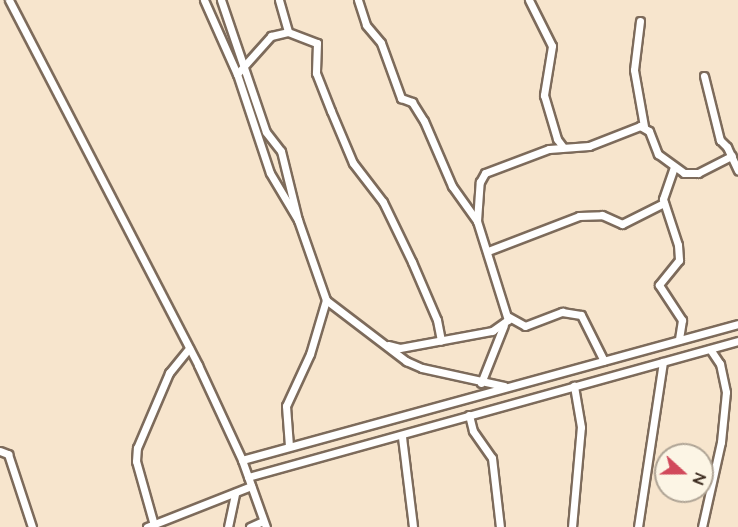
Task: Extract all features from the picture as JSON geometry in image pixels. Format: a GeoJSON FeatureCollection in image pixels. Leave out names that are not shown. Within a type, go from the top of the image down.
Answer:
{"type":"FeatureCollection","features":[{"type":"Feature","properties":{"kind":"street"},"geometry":{"type":"LineString","coordinates":[[9,0],[189,348],[242,460],[265,524],[250,527]]}},
{"type":"Feature","properties":{"kind":"street"},"geometry":{"type":"LineString","coordinates":[[204,0],[237,74],[270,174],[298,220]]}},
{"type":"Feature","properties":{"kind":"street"},"geometry":{"type":"LineString","coordinates":[[221,0],[245,62],[266,132],[281,151],[298,220],[326,300],[422,368],[507,387]]}},
{"type":"Feature","properties":{"kind":"street"},"geometry":{"type":"LineString","coordinates":[[279,0],[288,32]]}},
{"type":"Feature","properties":{"kind":"street"},"geometry":{"type":"LineString","coordinates":[[358,0],[366,25],[381,43],[401,98],[412,102],[424,121],[452,186],[477,221],[509,317],[525,326],[561,312],[581,315],[604,360]]}},
{"type":"Feature","properties":{"kind":"street"},"geometry":{"type":"LineString","coordinates":[[529,0],[552,46],[544,95],[557,139],[564,147]]}},
{"type":"Feature","properties":{"kind":"street"},"geometry":{"type":"LineString","coordinates":[[640,21],[634,70],[644,126],[658,154],[684,174],[698,173],[732,156]]}},
{"type":"Feature","properties":{"kind":"street"},"geometry":{"type":"LineString","coordinates":[[237,74],[245,62],[271,36],[288,32],[317,43],[320,83],[353,164],[383,201],[437,320],[441,341]]}},
{"type":"Feature","properties":{"kind":"street"},"geometry":{"type":"LineString","coordinates":[[704,76],[720,140],[732,156],[738,171]]}},
{"type":"Feature","properties":{"kind":"street"},"geometry":{"type":"LineString","coordinates":[[477,221],[480,182],[485,173],[564,147],[589,146],[644,126]]}},
{"type":"Feature","properties":{"kind":"street"},"geometry":{"type":"LineString","coordinates":[[674,167],[663,191],[664,203],[680,254],[674,270],[659,285],[682,320],[679,340]]}},
{"type":"Feature","properties":{"kind":"street"},"geometry":{"type":"LineString","coordinates":[[488,251],[579,216],[602,214],[622,224],[664,203]]}},
{"type":"Feature","properties":{"kind":"street"},"geometry":{"type":"LineString","coordinates":[[289,446],[286,406],[310,354],[326,300]]}},
{"type":"Feature","properties":{"kind":"street"},"geometry":{"type":"LineString","coordinates":[[481,383],[509,317]]}},
{"type":"Feature","properties":{"kind":"street"},"geometry":{"type":"LineString","coordinates":[[242,460],[738,324]]}},
{"type":"Feature","properties":{"kind":"street"},"geometry":{"type":"LineString","coordinates":[[388,345],[400,348],[504,326]]}},
{"type":"Feature","properties":{"kind":"street"},"geometry":{"type":"LineString","coordinates":[[248,477],[402,437],[470,415],[738,341]]}},
{"type":"Feature","properties":{"kind":"street"},"geometry":{"type":"LineString","coordinates":[[189,348],[164,384],[137,448],[136,461],[151,526],[251,486]]}},
{"type":"Feature","properties":{"kind":"street"},"geometry":{"type":"LineString","coordinates":[[702,527],[720,442],[726,392],[720,364],[710,349]]}},
{"type":"Feature","properties":{"kind":"street"},"geometry":{"type":"LineString","coordinates":[[638,527],[663,362]]}},
{"type":"Feature","properties":{"kind":"street"},"geometry":{"type":"LineString","coordinates":[[572,527],[581,427],[574,386]]}},
{"type":"Feature","properties":{"kind":"street"},"geometry":{"type":"LineString","coordinates":[[470,415],[473,431],[492,458],[500,527]]}},
{"type":"Feature","properties":{"kind":"street"},"geometry":{"type":"LineString","coordinates":[[402,437],[413,527]]}},
{"type":"Feature","properties":{"kind":"street"},"geometry":{"type":"LineString","coordinates":[[0,451],[8,454],[32,527]]}},
{"type":"Feature","properties":{"kind":"street"},"geometry":{"type":"LineString","coordinates":[[228,527],[235,493]]}}]}
